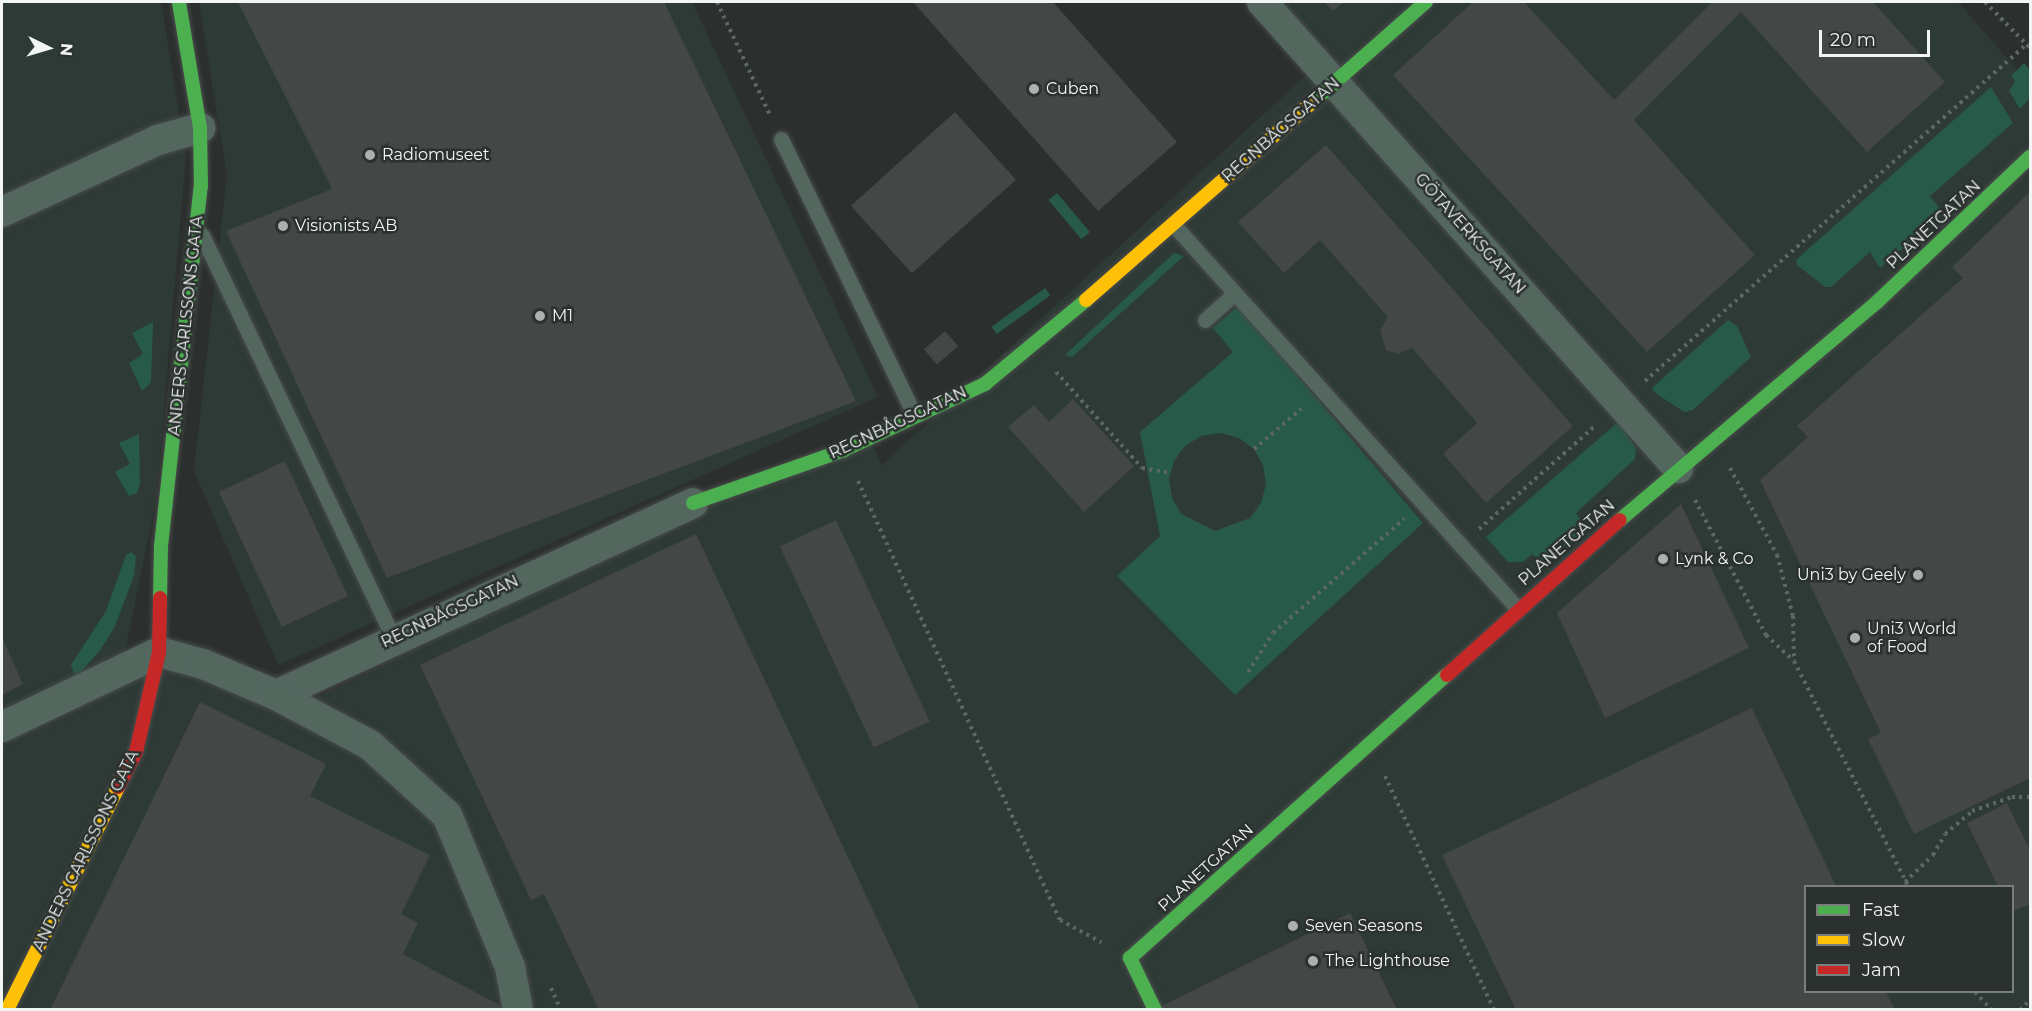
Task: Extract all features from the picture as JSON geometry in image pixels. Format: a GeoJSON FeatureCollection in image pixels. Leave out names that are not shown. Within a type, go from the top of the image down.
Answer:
{"type":"FeatureCollection","features":[{"type":"Feature","properties":{"kind":"street","name":"ANDERS CARLSSONS GATA"},"geometry":{"type":"LineString","coordinates":[[7,1010],[136,752],[159,652],[161,546],[198,227],[200,128],[179,2]]}},
{"type":"Feature","properties":{"kind":"street","name":"GÖTAVERKSGATAN"},"geometry":{"type":"LineString","coordinates":[[1262,2],[1678,468]]}},
{"type":"Feature","properties":{"kind":"street","name":"REGNBÅGSGATAN"},"geometry":{"type":"LineString","coordinates":[[276,695],[693,502],[844,450],[914,414],[985,384],[1033,347],[1426,2]]}},
{"type":"Feature","properties":{"kind":"street"},"geometry":{"type":"LineString","coordinates":[[2,212],[158,140],[200,128]]}},
{"type":"Feature","properties":{"kind":"street","name":"PLANETGATAN"},"geometry":{"type":"LineString","coordinates":[[1130,958],[1678,468],[1877,302],[2031,158]]}},
{"type":"Feature","properties":{"kind":"street"},"geometry":{"type":"LineString","coordinates":[[2,727],[159,652],[203,664],[276,695],[370,745],[447,814],[510,967],[518,1010]]}},
{"type":"Feature","properties":{"kind":"street"},"geometry":{"type":"LineString","coordinates":[[1130,958],[1155,1010]]}},
{"type":"Feature","properties":{"kind":"lane"},"geometry":{"type":"LineString","coordinates":[[781,139],[914,414]]}},
{"type":"Feature","properties":{"kind":"lane"},"geometry":{"type":"LineString","coordinates":[[1173,224],[1518,609]]}},
{"type":"Feature","properties":{"kind":"lane"},"geometry":{"type":"LineString","coordinates":[[198,227],[394,639]]}},
{"type":"Feature","properties":{"kind":"lane"},"geometry":{"type":"LineString","coordinates":[[1205,320],[1235,293]]}},
{"type":"Feature","properties":{"kind":"path"},"geometry":{"type":"LineString","coordinates":[[717,2],[781,139]]}},
{"type":"Feature","properties":{"kind":"path"},"geometry":{"type":"LineString","coordinates":[[1461,545],[2029,46],[1985,2]]}},
{"type":"Feature","properties":{"kind":"path"},"geometry":{"type":"LineString","coordinates":[[1033,347],[1142,468],[1170,473]]}},
{"type":"Feature","properties":{"kind":"path"},"geometry":{"type":"LineString","coordinates":[[1254,449],[1301,409]]}},
{"type":"Feature","properties":{"kind":"path"},"geometry":{"type":"LineString","coordinates":[[844,450],[1060,920],[1130,958]]}},
{"type":"Feature","properties":{"kind":"path"},"geometry":{"type":"LineString","coordinates":[[1729,465],[1777,555],[1793,616],[1794,661]]}},
{"type":"Feature","properties":{"kind":"path"},"geometry":{"type":"LineString","coordinates":[[1678,468],[1766,635],[1794,661],[1907,885]]}},
{"type":"Feature","properties":{"kind":"path"},"geometry":{"type":"LineString","coordinates":[[1248,672],[1281,626],[1422,502]]}},
{"type":"Feature","properties":{"kind":"path"},"geometry":{"type":"LineString","coordinates":[[1370,742],[1494,1010]]}},
{"type":"Feature","properties":{"kind":"path"},"geometry":{"type":"LineString","coordinates":[[1905,882],[1933,855],[1945,834],[1972,811],[2012,797],[2031,797]]}},
{"type":"Feature","properties":{"kind":"path"},"geometry":{"type":"LineString","coordinates":[[1976,993],[1992,1010]]}},
{"type":"Feature","properties":{"kind":"path"},"geometry":{"type":"LineString","coordinates":[[2020,1010],[2031,1000]]}},
{"type":"Feature","properties":{"kind":"shaded area"},"geometry":{"type":"Polygon","coordinates":[[[2,2],[161,2],[186,156],[156,499],[124,657],[2,713],[2,2]]]}},
{"type":"Feature","properties":{"kind":"shaded area","name":"M1"},"geometry":{"type":"Polygon","coordinates":[[[199,2],[692,2],[878,397],[278,665],[194,471],[227,175],[199,2]]]}},
{"type":"Feature","properties":{"kind":"shaded area"},"geometry":{"type":"Polygon","coordinates":[[[1282,2],[1958,2],[2030,85],[2030,1009],[2,1009],[2,727],[176,646],[315,698],[865,430],[882,465],[1328,55],[1282,2]]]}},
{"type":"Feature","properties":{"kind":"green space"},"geometry":{"type":"Polygon","coordinates":[[[2024,63],[2030,70],[2030,98],[2020,109],[2009,91],[2015,81],[2011,76],[2024,63]]]}},
{"type":"Feature","properties":{"kind":"green space"},"geometry":{"type":"Polygon","coordinates":[[[1991,87],[2013,123],[1930,196],[1943,213],[1880,268],[1870,252],[1831,287],[1825,287],[1797,265],[1796,260],[1991,87]]]}},
{"type":"Feature","properties":{"kind":"green space"},"geometry":{"type":"Polygon","coordinates":[[[1057,193],[1090,232],[1081,239],[1049,200],[1057,193]]]}},
{"type":"Feature","properties":{"kind":"green space"},"geometry":{"type":"Polygon","coordinates":[[[1174,253],[1184,256],[1072,357],[1065,355],[1174,253]]]}},
{"type":"Feature","properties":{"kind":"green space"},"geometry":{"type":"Polygon","coordinates":[[[1045,288],[1050,295],[997,334],[992,327],[1045,288]]]}},
{"type":"Feature","properties":{"kind":"green space"},"geometry":{"type":"Polygon","coordinates":[[[1238,306],[1423,523],[1235,695],[1117,576],[1160,536],[1140,432],[1233,352],[1213,328],[1238,306]],[[1220,433],[1201,436],[1185,446],[1174,461],[1169,479],[1172,498],[1181,514],[1215,531],[1250,518],[1261,503],[1266,484],[1263,465],[1254,449],[1239,438],[1220,433]]]}},
{"type":"Feature","properties":{"kind":"green space"},"geometry":{"type":"Polygon","coordinates":[[[1728,320],[1737,326],[1751,357],[1693,410],[1684,412],[1654,392],[1652,388],[1728,320]]]}},
{"type":"Feature","properties":{"kind":"green space"},"geometry":{"type":"Polygon","coordinates":[[[153,322],[151,382],[142,391],[129,363],[143,354],[132,333],[153,322]]]}},
{"type":"Feature","properties":{"kind":"green space"},"geometry":{"type":"Polygon","coordinates":[[[1619,421],[1636,449],[1635,459],[1576,513],[1586,530],[1546,564],[1532,554],[1523,562],[1508,562],[1486,537],[1619,421]]]}},
{"type":"Feature","properties":{"kind":"green space"},"geometry":{"type":"Polygon","coordinates":[[[139,434],[140,483],[137,493],[129,496],[115,472],[130,464],[119,443],[139,434]]]}},
{"type":"Feature","properties":{"kind":"green space"},"geometry":{"type":"Polygon","coordinates":[[[131,552],[136,556],[134,576],[115,626],[101,649],[80,673],[74,673],[71,665],[106,611],[126,555],[131,552]]]}},
{"type":"Feature","properties":{"kind":"building","name":"M1"},"geometry":{"type":"Polygon","coordinates":[[[238,2],[664,2],[856,401],[387,578],[226,231],[332,189],[238,2]]]}},
{"type":"Feature","properties":{"kind":"building"},"geometry":{"type":"Polygon","coordinates":[[[913,2],[1053,2],[1177,142],[1098,211],[913,2]]]}},
{"type":"Feature","properties":{"kind":"building"},"geometry":{"type":"Polygon","coordinates":[[[1324,2],[1344,2],[1333,11],[1324,2]]]}},
{"type":"Feature","properties":{"kind":"building"},"geometry":{"type":"Polygon","coordinates":[[[1473,2],[1524,2],[1614,100],[1712,2],[1873,2],[1945,82],[1867,152],[1741,12],[1634,120],[1755,255],[1647,352],[1393,75],[1473,2]]]}},
{"type":"Feature","properties":{"kind":"building"},"geometry":{"type":"Polygon","coordinates":[[[955,112],[1016,180],[912,273],[851,206],[955,112]]]}},
{"type":"Feature","properties":{"kind":"building"},"geometry":{"type":"Polygon","coordinates":[[[1326,145],[1573,426],[1486,503],[1443,454],[1477,423],[1412,348],[1398,354],[1386,350],[1380,330],[1388,317],[1320,240],[1284,273],[1238,222],[1326,145]]]}},
{"type":"Feature","properties":{"kind":"building","name":"Uni3 by Geely"},"geometry":{"type":"Polygon","coordinates":[[[2030,192],[2030,778],[1914,834],[1868,739],[1881,733],[1760,480],[1808,437],[1797,426],[1963,278],[1952,267],[2030,192]]]}},
{"type":"Feature","properties":{"kind":"building"},"geometry":{"type":"Polygon","coordinates":[[[945,331],[958,346],[937,364],[924,349],[945,331]]]}},
{"type":"Feature","properties":{"kind":"building"},"geometry":{"type":"Polygon","coordinates":[[[1073,399],[1134,466],[1084,512],[1008,427],[1034,405],[1049,422],[1073,399]]]}},
{"type":"Feature","properties":{"kind":"building"},"geometry":{"type":"Polygon","coordinates":[[[285,461],[348,596],[282,627],[219,492],[285,461]]]}},
{"type":"Feature","properties":{"kind":"building","name":"Lynk & Co"},"geometry":{"type":"Polygon","coordinates":[[[1681,504],[1749,648],[1605,718],[1557,613],[1681,504]]]}},
{"type":"Feature","properties":{"kind":"building"},"geometry":{"type":"Polygon","coordinates":[[[836,520],[930,721],[874,747],[780,546],[836,520]]]}},
{"type":"Feature","properties":{"kind":"building"},"geometry":{"type":"Polygon","coordinates":[[[696,534],[920,1010],[599,1010],[544,894],[531,900],[420,665],[696,534]]]}},
{"type":"Feature","properties":{"kind":"building"},"geometry":{"type":"Polygon","coordinates":[[[2,637],[23,684],[2,695],[2,637]]]}},
{"type":"Feature","properties":{"kind":"building"},"geometry":{"type":"Polygon","coordinates":[[[200,702],[326,764],[310,796],[430,855],[401,914],[418,923],[403,954],[509,1010],[50,1010],[200,702]]]}},
{"type":"Feature","properties":{"kind":"building"},"geometry":{"type":"Polygon","coordinates":[[[1752,708],[1836,885],[1804,885],[1804,993],[1886,993],[1895,1010],[1516,1010],[1442,855],[1752,708]]]}},
{"type":"Feature","properties":{"kind":"building"},"geometry":{"type":"Polygon","coordinates":[[[2007,803],[2030,850],[2030,904],[2014,911],[2014,885],[1998,885],[1967,823],[2007,803]]]}},
{"type":"Feature","properties":{"kind":"building","name":"The Lighthouse"},"geometry":{"type":"Polygon","coordinates":[[[1350,913],[1397,1010],[1154,1010],[1350,913]]]}},
{"type":"Feature","properties":{"kind":"traffic: fast"},"geometry":{"type":"LineString","coordinates":[[160,598],[161,546],[201,186],[200,128],[179,2]]}},
{"type":"Feature","properties":{"kind":"traffic: fast"},"geometry":{"type":"LineString","coordinates":[[1309,105],[1426,2]]}},
{"type":"Feature","properties":{"kind":"traffic: fast"},"geometry":{"type":"LineString","coordinates":[[1620,520],[1877,302],[2030,157]]}},
{"type":"Feature","properties":{"kind":"traffic: fast"},"geometry":{"type":"LineString","coordinates":[[693,503],[844,450],[985,384],[1086,300]]}},
{"type":"Feature","properties":{"kind":"traffic: fast"},"geometry":{"type":"LineString","coordinates":[[1155,1010],[1130,958],[1447,675]]}},
{"type":"Feature","properties":{"kind":"traffic: slow"},"geometry":{"type":"LineString","coordinates":[[1086,300],[1309,105]]}},
{"type":"Feature","properties":{"kind":"traffic: slow"},"geometry":{"type":"LineString","coordinates":[[7,1010],[118,787]]}},
{"type":"Feature","properties":{"kind":"traffic: jam"},"geometry":{"type":"LineString","coordinates":[[1447,675],[1620,520]]}},
{"type":"Feature","properties":{"kind":"traffic: jam"},"geometry":{"type":"LineString","coordinates":[[118,787],[136,752],[159,652],[160,598]]}},
{"type":"Feature","properties":{"kind":"place","name":"Cuben"},"geometry":{"type":"Point","coordinates":[1034,89]}},
{"type":"Feature","properties":{"kind":"place","name":"Radiomuseet"},"geometry":{"type":"Point","coordinates":[370,155]}},
{"type":"Feature","properties":{"kind":"place","name":"Visionists AB"},"geometry":{"type":"Point","coordinates":[283,226]}},
{"type":"Feature","properties":{"kind":"place","name":"M1"},"geometry":{"type":"Point","coordinates":[540,316]}},
{"type":"Feature","properties":{"kind":"place","name":"Lynk & Co"},"geometry":{"type":"Point","coordinates":[1663,559]}},
{"type":"Feature","properties":{"kind":"place","name":"Uni3 by Geely"},"geometry":{"type":"Point","coordinates":[1918,575]}},
{"type":"Feature","properties":{"kind":"place","name":"Uni3 World of Food"},"geometry":{"type":"Point","coordinates":[1855,638]}},
{"type":"Feature","properties":{"kind":"place","name":"Seven Seasons"},"geometry":{"type":"Point","coordinates":[1293,926]}},
{"type":"Feature","properties":{"kind":"place","name":"The Lighthouse"},"geometry":{"type":"Point","coordinates":[1313,961]}}]}
